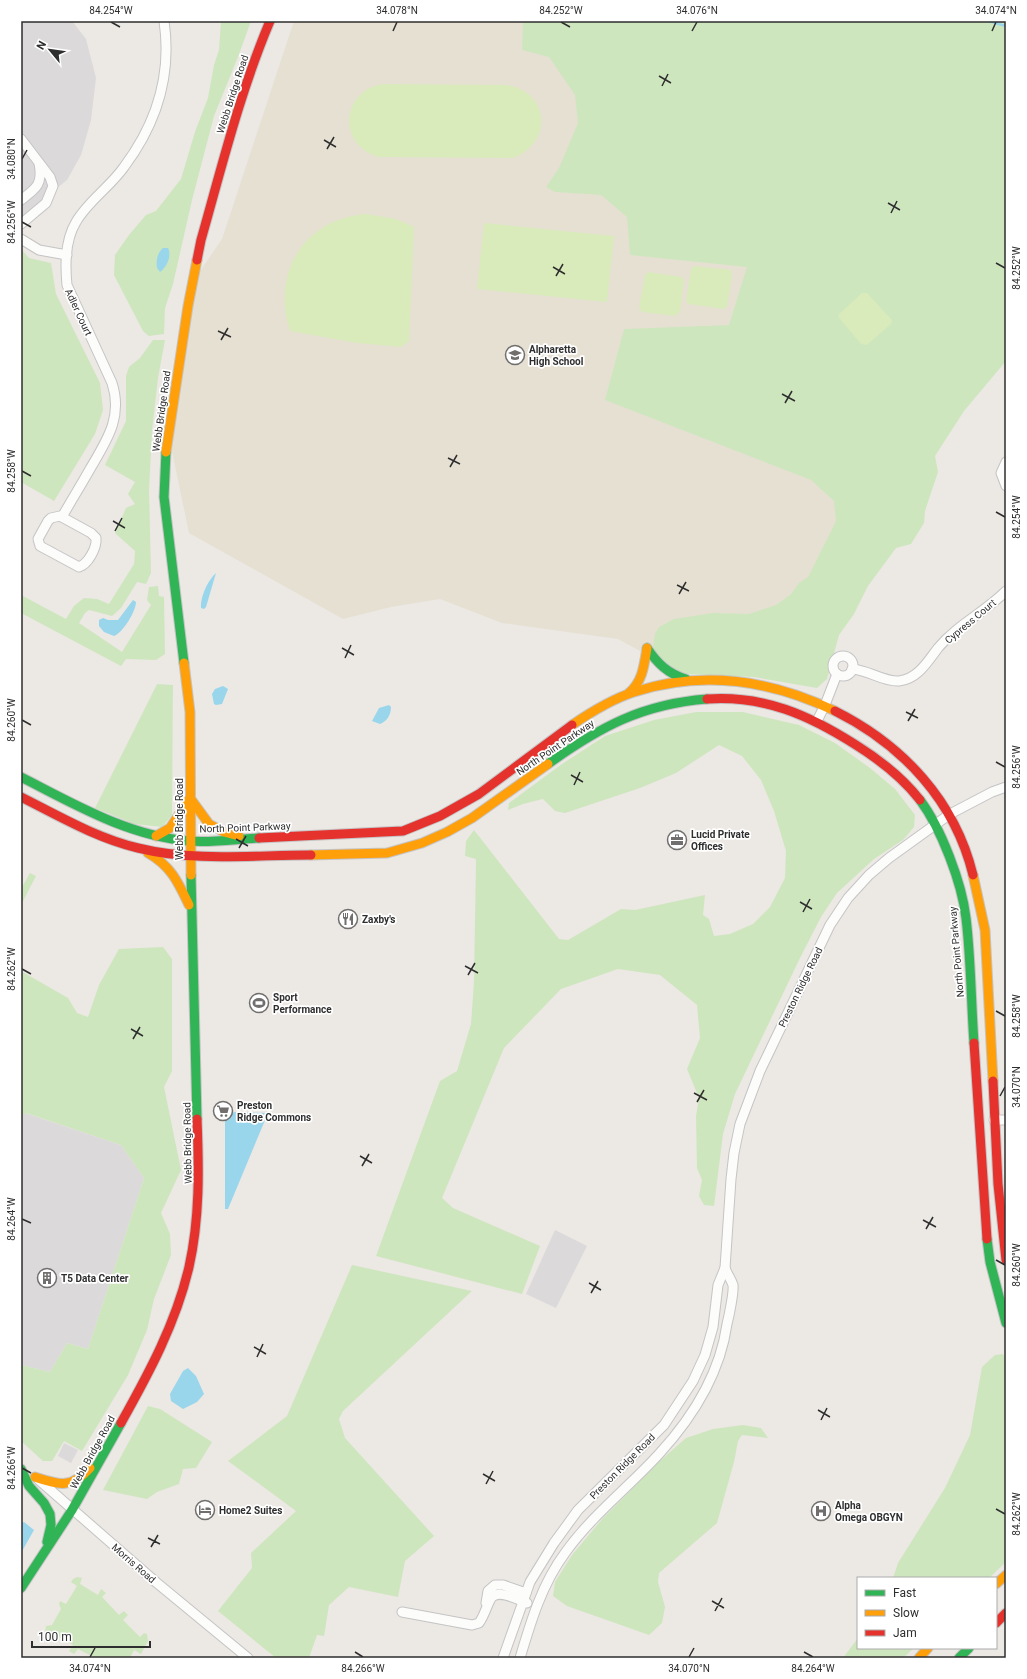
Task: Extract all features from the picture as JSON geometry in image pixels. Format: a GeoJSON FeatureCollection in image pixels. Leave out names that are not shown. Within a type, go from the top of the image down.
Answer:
{"type":"FeatureCollection","features":[{"type":"Feature","properties":{"kind":"main road","name":"Webb Bridge Road"},"geometry":{"type":"LineString","coordinates":[[21,1588],[72,1510],[162,1346],[177,1308],[189,1267],[196,1223],[199,1182],[190,855],[190,712],[164,498],[166,442],[188,306],[201,240],[237,111],[256,54],[270,21]]}},
{"type":"Feature","properties":{"kind":"main road"},"geometry":{"type":"LineString","coordinates":[[622,697],[634,689],[639,682],[647,648],[666,670],[679,677],[690,679]]}},
{"type":"Feature","properties":{"kind":"main road","name":"North Point Parkway"},"geometry":{"type":"LineString","coordinates":[[21,777],[108,821],[156,836],[190,841],[403,831],[427,822],[476,797],[592,712],[633,692],[680,680],[727,680],[766,686],[802,695],[825,705],[866,728],[903,757],[930,786],[950,814],[970,862],[979,892],[985,930],[998,1184],[1006,1260]]}},
{"type":"Feature","properties":{"kind":"main road","name":"North Point Parkway"},"geometry":{"type":"LineString","coordinates":[[21,797],[94,833],[140,848],[190,855],[343,855],[390,853],[421,845],[454,830],[485,810],[590,734],[622,718],[645,709],[664,704],[700,699],[728,698],[770,704],[792,710],[817,721],[876,758],[898,775],[921,802],[935,825],[956,874],[966,917],[985,1226],[990,1262],[1006,1323]]}},
{"type":"Feature","properties":{"kind":"main road"},"geometry":{"type":"LineString","coordinates":[[156,836],[170,828],[190,798],[209,824],[224,832],[248,838]]}},
{"type":"Feature","properties":{"kind":"main road"},"geometry":{"type":"LineString","coordinates":[[140,848],[163,861],[170,868],[192,910]]}},
{"type":"Feature","properties":{"kind":"main road"},"geometry":{"type":"LineString","coordinates":[[35,1477],[60,1485],[76,1482],[86,1474],[108,1446]]}},
{"type":"Feature","properties":{"kind":"main road"},"geometry":{"type":"LineString","coordinates":[[21,1469],[29,1486],[44,1503],[50,1514],[51,1525],[46,1551]]}},
{"type":"Feature","properties":{"kind":"main road"},"geometry":{"type":"LineString","coordinates":[[997,1583],[1006,1575]]}},
{"type":"Feature","properties":{"kind":"main road"},"geometry":{"type":"LineString","coordinates":[[997,1622],[1006,1613]]}},
{"type":"Feature","properties":{"kind":"main road"},"geometry":{"type":"LineString","coordinates":[[919,1658],[927,1649]]}},
{"type":"Feature","properties":{"kind":"main road"},"geometry":{"type":"LineString","coordinates":[[928,1658],[932,1649]]}},
{"type":"Feature","properties":{"kind":"main road"},"geometry":{"type":"LineString","coordinates":[[959,1658],[968,1649]]}},
{"type":"Feature","properties":{"kind":"street","name":"Adler Court"},"geometry":{"type":"LineString","coordinates":[[62,517],[111,434],[115,419],[116,401],[115,392],[109,374],[70,293],[66,277],[67,255],[71,234],[76,222],[125,166],[154,114],[159,101],[165,75],[166,42],[164,21]]}},
{"type":"Feature","properties":{"kind":"street"},"geometry":{"type":"LineString","coordinates":[[21,139],[50,177],[53,186],[46,203],[21,224]]}},
{"type":"Feature","properties":{"kind":"street"},"geometry":{"type":"LineString","coordinates":[[21,200],[34,190],[41,180],[39,162]]}},
{"type":"Feature","properties":{"kind":"street"},"geometry":{"type":"LineString","coordinates":[[21,237],[30,245],[39,250],[67,255]]}},
{"type":"Feature","properties":{"kind":"street"},"geometry":{"type":"LineString","coordinates":[[1006,462],[1001,473],[1006,486]]}},
{"type":"Feature","properties":{"kind":"street"},"geometry":{"type":"LineString","coordinates":[[62,517],[92,533],[97,540],[87,562],[81,567],[40,546],[38,543],[38,539],[50,518],[62,517]]}},
{"type":"Feature","properties":{"kind":"street","name":"Cypress Court"},"geometry":{"type":"LineString","coordinates":[[852,669],[862,670],[887,680],[900,681],[913,676],[924,667],[939,647],[960,627],[984,610],[1006,591]]}},
{"type":"Feature","properties":{"kind":"street"},"geometry":{"type":"LineString","coordinates":[[841,656],[844,656],[852,662],[852,669],[846,675],[837,674],[833,669],[833,662],[841,656]]}},
{"type":"Feature","properties":{"kind":"street"},"geometry":{"type":"LineString","coordinates":[[817,721],[837,674]]}},
{"type":"Feature","properties":{"kind":"street","name":"Preston Ridge Road"},"geometry":{"type":"LineString","coordinates":[[503,1658],[530,1582],[554,1543],[578,1510],[664,1424],[693,1382],[705,1355],[713,1327],[718,1285],[725,1268],[730,1180],[740,1124],[748,1099],[763,1064],[830,925],[848,898],[869,875],[889,858],[950,814],[992,792],[1006,787]]}},
{"type":"Feature","properties":{"kind":"street"},"geometry":{"type":"LineString","coordinates":[[994,1120],[1006,1120]]}},
{"type":"Feature","properties":{"kind":"street","name":"Preston Ridge Road"},"geometry":{"type":"LineString","coordinates":[[520,1658],[536,1607],[546,1585],[565,1553],[610,1502],[660,1454],[697,1407],[720,1358],[726,1337],[733,1286],[725,1268]]}},
{"type":"Feature","properties":{"kind":"street","name":"Morris Road"},"geometry":{"type":"LineString","coordinates":[[21,1466],[248,1658]]}},
{"type":"Feature","properties":{"kind":"street"},"geometry":{"type":"LineString","coordinates":[[402,1612],[472,1624],[479,1623],[484,1616],[488,1591],[492,1586],[503,1585],[536,1607]]}},
{"type":"Feature","properties":{"kind":"shaded area"},"geometry":{"type":"Polygon","coordinates":[[[21,21],[72,21],[86,39],[96,78],[91,120],[81,155],[67,180],[21,217],[21,21]]]}},
{"type":"Feature","properties":{"kind":"shaded area","name":"Alpharetta High School"},"geometry":{"type":"Polygon","coordinates":[[[294,21],[581,21],[801,276],[915,456],[770,673],[679,672],[618,639],[502,623],[440,599],[391,607],[343,619],[189,533],[168,432],[192,283],[222,239],[294,21]]]}},
{"type":"Feature","properties":{"kind":"shaded area"},"geometry":{"type":"Polygon","coordinates":[[[25,1113],[121,1145],[144,1178],[88,1349],[67,1343],[50,1372],[21,1365],[21,1117],[25,1113]]]}},
{"type":"Feature","properties":{"kind":"shaded area"},"geometry":{"type":"Polygon","coordinates":[[[555,1230],[587,1246],[556,1308],[526,1294],[555,1230]]]}},
{"type":"Feature","properties":{"kind":"shaded area"},"geometry":{"type":"Polygon","coordinates":[[[64,1443],[78,1450],[71,1463],[58,1456],[64,1443]]]}},
{"type":"Feature","properties":{"kind":"green space"},"geometry":{"type":"Polygon","coordinates":[[[221,21],[251,21],[214,116],[192,200],[173,284],[165,308],[164,334],[149,336],[143,331],[114,275],[115,255],[146,215],[156,211],[181,179],[195,132],[208,98],[214,65],[219,50],[221,21]]]}},
{"type":"Feature","properties":{"kind":"green space"},"geometry":{"type":"Polygon","coordinates":[[[523,21],[1006,21],[1006,361],[964,411],[935,456],[938,472],[925,511],[924,523],[911,544],[896,548],[868,586],[854,614],[839,635],[827,679],[817,688],[754,677],[685,674],[668,670],[653,647],[655,634],[659,627],[674,619],[713,613],[749,614],[776,605],[791,594],[799,583],[808,577],[836,521],[834,501],[811,480],[605,400],[624,329],[729,325],[747,267],[630,255],[627,217],[601,195],[555,192],[546,187],[559,168],[578,123],[575,95],[549,57],[522,50],[523,21]]]}},
{"type":"Feature","properties":{"kind":"green space"},"geometry":{"type":"Polygon","coordinates":[[[382,84],[507,85],[521,90],[532,97],[538,107],[541,118],[540,130],[535,141],[526,151],[513,158],[378,157],[365,151],[356,142],[351,131],[349,119],[352,107],[358,97],[368,89],[382,84]]]}},
{"type":"Feature","properties":{"kind":"green space"},"geometry":{"type":"Polygon","coordinates":[[[367,214],[396,219],[414,227],[409,341],[401,347],[357,343],[290,331],[285,309],[285,289],[289,270],[298,252],[310,237],[326,226],[345,218],[367,214]]]}},
{"type":"Feature","properties":{"kind":"green space"},"geometry":{"type":"Polygon","coordinates":[[[484,223],[614,236],[607,302],[477,289],[484,223]]]}},
{"type":"Feature","properties":{"kind":"green space"},"geometry":{"type":"Polygon","coordinates":[[[21,249],[29,258],[51,263],[56,294],[100,383],[103,410],[95,434],[54,501],[21,482],[21,249]]]}},
{"type":"Feature","properties":{"kind":"green space"},"geometry":{"type":"Polygon","coordinates":[[[695,266],[731,270],[732,274],[727,306],[724,309],[688,304],[686,301],[691,269],[695,266]]]}},
{"type":"Feature","properties":{"kind":"green space"},"geometry":{"type":"Polygon","coordinates":[[[648,272],[682,277],[684,280],[680,312],[675,316],[642,312],[639,308],[645,275],[648,272]]]}},
{"type":"Feature","properties":{"kind":"green space"},"geometry":{"type":"Polygon","coordinates":[[[862,293],[867,293],[892,320],[891,324],[867,345],[861,344],[839,318],[839,314],[862,293]]]}},
{"type":"Feature","properties":{"kind":"green space"},"geometry":{"type":"Polygon","coordinates":[[[153,340],[165,340],[158,378],[152,431],[149,490],[151,573],[146,584],[137,582],[121,608],[112,616],[89,610],[85,613],[79,623],[122,652],[151,605],[147,600],[149,587],[158,586],[159,596],[164,597],[165,654],[156,660],[126,659],[121,666],[21,613],[21,595],[66,619],[74,606],[84,598],[97,599],[109,604],[134,564],[135,551],[115,533],[126,508],[135,504],[128,494],[135,482],[105,465],[126,421],[126,376],[129,367],[140,358],[153,340]]]}},
{"type":"Feature","properties":{"kind":"green space"},"geometry":{"type":"Polygon","coordinates":[[[157,684],[173,685],[172,815],[162,827],[135,824],[95,808],[157,684]]]}},
{"type":"Feature","properties":{"kind":"green space"},"geometry":{"type":"Polygon","coordinates":[[[696,712],[743,712],[799,725],[835,743],[870,768],[895,789],[915,815],[914,827],[903,840],[874,859],[837,893],[821,917],[735,1094],[723,1134],[714,1206],[704,1205],[699,1196],[702,1180],[697,1168],[696,1116],[699,1098],[687,1069],[700,1038],[697,1005],[660,975],[618,969],[561,989],[504,1048],[442,1198],[453,1208],[540,1246],[522,1294],[376,1256],[440,1081],[457,1071],[471,1024],[474,982],[476,859],[465,856],[466,841],[474,830],[559,939],[568,940],[621,909],[635,910],[705,895],[703,915],[709,919],[714,936],[730,934],[753,924],[770,907],[785,878],[786,851],[774,811],[761,780],[742,756],[719,745],[676,773],[640,788],[565,813],[555,811],[543,799],[523,804],[508,810],[509,803],[562,764],[605,736],[654,720],[696,712]]]}},
{"type":"Feature","properties":{"kind":"green space"},"geometry":{"type":"Polygon","coordinates":[[[30,873],[36,876],[21,905],[21,889],[30,873]]]}},
{"type":"Feature","properties":{"kind":"green space"},"geometry":{"type":"Polygon","coordinates":[[[163,947],[172,959],[172,1071],[164,1087],[181,1170],[161,1213],[170,1234],[171,1255],[154,1299],[147,1330],[128,1375],[82,1451],[64,1441],[52,1461],[43,1461],[21,1441],[21,1365],[50,1372],[67,1343],[88,1349],[144,1178],[121,1145],[26,1113],[21,1117],[21,971],[68,998],[77,1013],[88,1017],[99,985],[119,949],[163,947]]]}},
{"type":"Feature","properties":{"kind":"green space"},"geometry":{"type":"Polygon","coordinates":[[[352,1265],[472,1291],[343,1411],[339,1419],[345,1438],[434,1536],[405,1561],[398,1597],[349,1587],[329,1605],[324,1636],[317,1635],[309,1658],[276,1658],[218,1611],[252,1568],[251,1553],[296,1511],[228,1461],[287,1416],[352,1265]]]}},
{"type":"Feature","properties":{"kind":"green space"},"geometry":{"type":"Polygon","coordinates":[[[1003,1354],[1006,1360],[1006,1562],[990,1577],[893,1577],[898,1563],[945,1488],[970,1435],[982,1367],[995,1355],[1003,1354]]]}},
{"type":"Feature","properties":{"kind":"green space"},"geometry":{"type":"Polygon","coordinates":[[[148,1406],[160,1409],[212,1442],[196,1468],[183,1469],[179,1484],[157,1492],[147,1499],[103,1490],[148,1406]]]}},
{"type":"Feature","properties":{"kind":"green space"},"geometry":{"type":"Polygon","coordinates":[[[743,1425],[761,1428],[768,1438],[742,1435],[738,1441],[734,1462],[717,1523],[659,1573],[658,1582],[665,1607],[662,1623],[649,1635],[567,1606],[553,1596],[555,1582],[572,1555],[603,1518],[662,1459],[686,1438],[713,1429],[743,1425]]]}},
{"type":"Feature","properties":{"kind":"green space"},"geometry":{"type":"Polygon","coordinates":[[[77,1577],[82,1578],[80,1584],[98,1595],[101,1589],[106,1593],[102,1597],[119,1615],[124,1611],[128,1615],[123,1620],[140,1637],[144,1633],[147,1634],[148,1641],[141,1654],[134,1650],[130,1658],[95,1658],[78,1649],[74,1654],[69,1651],[73,1645],[54,1634],[50,1639],[45,1634],[46,1626],[52,1625],[61,1609],[59,1604],[60,1601],[66,1604],[77,1586],[71,1582],[77,1577]]]}},
{"type":"Feature","properties":{"kind":"green space"},"geometry":{"type":"Polygon","coordinates":[[[857,1639],[857,1649],[913,1649],[903,1658],[843,1658],[857,1639]]]}},
{"type":"Feature","properties":{"kind":"water"},"geometry":{"type":"Polygon","coordinates":[[[163,248],[168,248],[169,258],[167,264],[160,272],[157,268],[157,260],[159,252],[163,248]]]}},
{"type":"Feature","properties":{"kind":"water"},"geometry":{"type":"Polygon","coordinates":[[[216,573],[206,607],[204,609],[201,608],[205,589],[216,573]]]}},
{"type":"Feature","properties":{"kind":"water"},"geometry":{"type":"Polygon","coordinates":[[[133,600],[136,602],[134,611],[121,631],[114,636],[104,632],[99,626],[99,620],[103,618],[108,620],[118,620],[133,600]]]}},
{"type":"Feature","properties":{"kind":"water"},"geometry":{"type":"Polygon","coordinates":[[[223,686],[228,689],[222,704],[216,705],[214,704],[212,694],[215,689],[223,686]]]}},
{"type":"Feature","properties":{"kind":"water"},"geometry":{"type":"Polygon","coordinates":[[[389,705],[391,707],[390,713],[385,721],[380,724],[372,721],[379,708],[389,705]]]}},
{"type":"Feature","properties":{"kind":"water"},"geometry":{"type":"Polygon","coordinates":[[[229,1112],[268,1113],[228,1209],[225,1209],[225,1116],[229,1112]]]}},
{"type":"Feature","properties":{"kind":"water"},"geometry":{"type":"Polygon","coordinates":[[[188,1368],[196,1376],[204,1394],[197,1402],[183,1409],[171,1401],[170,1394],[183,1371],[188,1368]]]}},
{"type":"Feature","properties":{"kind":"water"},"geometry":{"type":"Polygon","coordinates":[[[24,1522],[34,1530],[21,1553],[21,1523],[24,1522]]]}},
{"type":"Feature","properties":{"kind":"waterway"},"geometry":{"type":"LineString","coordinates":[[988,21],[1006,26]]}},
{"type":"Feature","properties":{"kind":"traffic: fast"},"geometry":{"type":"LineString","coordinates":[[166,452],[164,497],[184,663]]}},
{"type":"Feature","properties":{"kind":"traffic: fast"},"geometry":{"type":"LineString","coordinates":[[647,648],[668,671],[686,679]]}},
{"type":"Feature","properties":{"kind":"traffic: fast"},"geometry":{"type":"LineString","coordinates":[[548,764],[604,728],[642,712],[662,706],[707,699]]}},
{"type":"Feature","properties":{"kind":"traffic: fast"},"geometry":{"type":"LineString","coordinates":[[21,777],[81,808],[123,826],[144,833],[189,841],[259,838]]}},
{"type":"Feature","properties":{"kind":"traffic: fast"},"geometry":{"type":"LineString","coordinates":[[920,800],[943,840],[964,904],[969,949],[974,1043]]}},
{"type":"Feature","properties":{"kind":"traffic: fast"},"geometry":{"type":"LineString","coordinates":[[191,875],[197,1119]]}},
{"type":"Feature","properties":{"kind":"traffic: fast"},"geometry":{"type":"LineString","coordinates":[[987,1239],[990,1262],[1006,1323]]}},
{"type":"Feature","properties":{"kind":"traffic: fast"},"geometry":{"type":"LineString","coordinates":[[21,1588],[72,1510],[121,1423]]}},
{"type":"Feature","properties":{"kind":"traffic: fast"},"geometry":{"type":"LineString","coordinates":[[21,1469],[29,1486],[44,1503],[50,1514],[51,1525],[47,1542]]}},
{"type":"Feature","properties":{"kind":"traffic: fast"},"geometry":{"type":"LineString","coordinates":[[959,1658],[968,1649]]}},
{"type":"Feature","properties":{"kind":"traffic: slow"},"geometry":{"type":"LineString","coordinates":[[166,452],[188,306],[197,260]]}},
{"type":"Feature","properties":{"kind":"traffic: slow"},"geometry":{"type":"LineString","coordinates":[[629,693],[640,678],[644,667],[647,648]]}},
{"type":"Feature","properties":{"kind":"traffic: slow"},"geometry":{"type":"LineString","coordinates":[[184,663],[190,712],[191,875]]}},
{"type":"Feature","properties":{"kind":"traffic: slow"},"geometry":{"type":"LineString","coordinates":[[572,725],[618,698],[660,685],[686,681],[711,680],[761,686],[811,700],[835,711]]}},
{"type":"Feature","properties":{"kind":"traffic: slow"},"geometry":{"type":"LineString","coordinates":[[311,855],[387,853],[422,843],[447,832],[472,818],[548,764]]}},
{"type":"Feature","properties":{"kind":"traffic: slow"},"geometry":{"type":"LineString","coordinates":[[190,798],[209,824],[224,832],[239,836]]}},
{"type":"Feature","properties":{"kind":"traffic: slow"},"geometry":{"type":"LineString","coordinates":[[156,836],[170,828],[190,798]]}},
{"type":"Feature","properties":{"kind":"traffic: slow"},"geometry":{"type":"LineString","coordinates":[[148,853],[163,863],[173,875],[189,905]]}},
{"type":"Feature","properties":{"kind":"traffic: slow"},"geometry":{"type":"LineString","coordinates":[[973,875],[985,930],[993,1081]]}},
{"type":"Feature","properties":{"kind":"traffic: slow"},"geometry":{"type":"LineString","coordinates":[[35,1477],[51,1482],[65,1483],[77,1479],[90,1468]]}},
{"type":"Feature","properties":{"kind":"traffic: slow"},"geometry":{"type":"LineString","coordinates":[[997,1583],[1006,1575]]}},
{"type":"Feature","properties":{"kind":"traffic: slow"},"geometry":{"type":"LineString","coordinates":[[919,1658],[927,1649]]}},
{"type":"Feature","properties":{"kind":"traffic: jam"},"geometry":{"type":"LineString","coordinates":[[197,260],[201,240],[232,129],[259,48],[270,21]]}},
{"type":"Feature","properties":{"kind":"traffic: jam"},"geometry":{"type":"LineString","coordinates":[[707,699],[748,700],[785,709],[803,716],[838,734],[874,757],[898,776],[920,800]]}},
{"type":"Feature","properties":{"kind":"traffic: jam"},"geometry":{"type":"LineString","coordinates":[[835,711],[860,725],[883,741],[904,758],[923,778],[953,823],[965,848],[973,875]]}},
{"type":"Feature","properties":{"kind":"traffic: jam"},"geometry":{"type":"LineString","coordinates":[[259,838],[403,831],[440,816],[479,794],[572,725]]}},
{"type":"Feature","properties":{"kind":"traffic: jam"},"geometry":{"type":"LineString","coordinates":[[21,797],[78,826],[122,844],[138,848],[180,855],[224,857],[311,855]]}},
{"type":"Feature","properties":{"kind":"traffic: jam"},"geometry":{"type":"LineString","coordinates":[[974,1043],[987,1239]]}},
{"type":"Feature","properties":{"kind":"traffic: jam"},"geometry":{"type":"LineString","coordinates":[[993,1081],[998,1184],[1006,1260]]}},
{"type":"Feature","properties":{"kind":"traffic: jam"},"geometry":{"type":"LineString","coordinates":[[121,1423],[161,1347],[177,1308],[189,1267],[193,1249],[197,1212],[197,1119]]}},
{"type":"Feature","properties":{"kind":"traffic: jam"},"geometry":{"type":"LineString","coordinates":[[997,1622],[1006,1613]]}},
{"type":"Feature","properties":{"kind":"place","name":"Alpharetta High School"},"geometry":{"type":"Point","coordinates":[515,355]}},
{"type":"Feature","properties":{"kind":"place","name":"Lucid Private Offices"},"geometry":{"type":"Point","coordinates":[677,840]}},
{"type":"Feature","properties":{"kind":"place","name":"Zaxby's"},"geometry":{"type":"Point","coordinates":[348,919]}},
{"type":"Feature","properties":{"kind":"place","name":"Sport Performance"},"geometry":{"type":"Point","coordinates":[259,1003]}},
{"type":"Feature","properties":{"kind":"place","name":"Preston Ridge Commons"},"geometry":{"type":"Point","coordinates":[223,1111]}},
{"type":"Feature","properties":{"kind":"place","name":"T5 Data Center"},"geometry":{"type":"Point","coordinates":[47,1278]}},
{"type":"Feature","properties":{"kind":"place","name":"Home2 Suites"},"geometry":{"type":"Point","coordinates":[205,1510]}},
{"type":"Feature","properties":{"kind":"place","name":"Alpha Omega OBGYN"},"geometry":{"type":"Point","coordinates":[821,1511]}}]}
